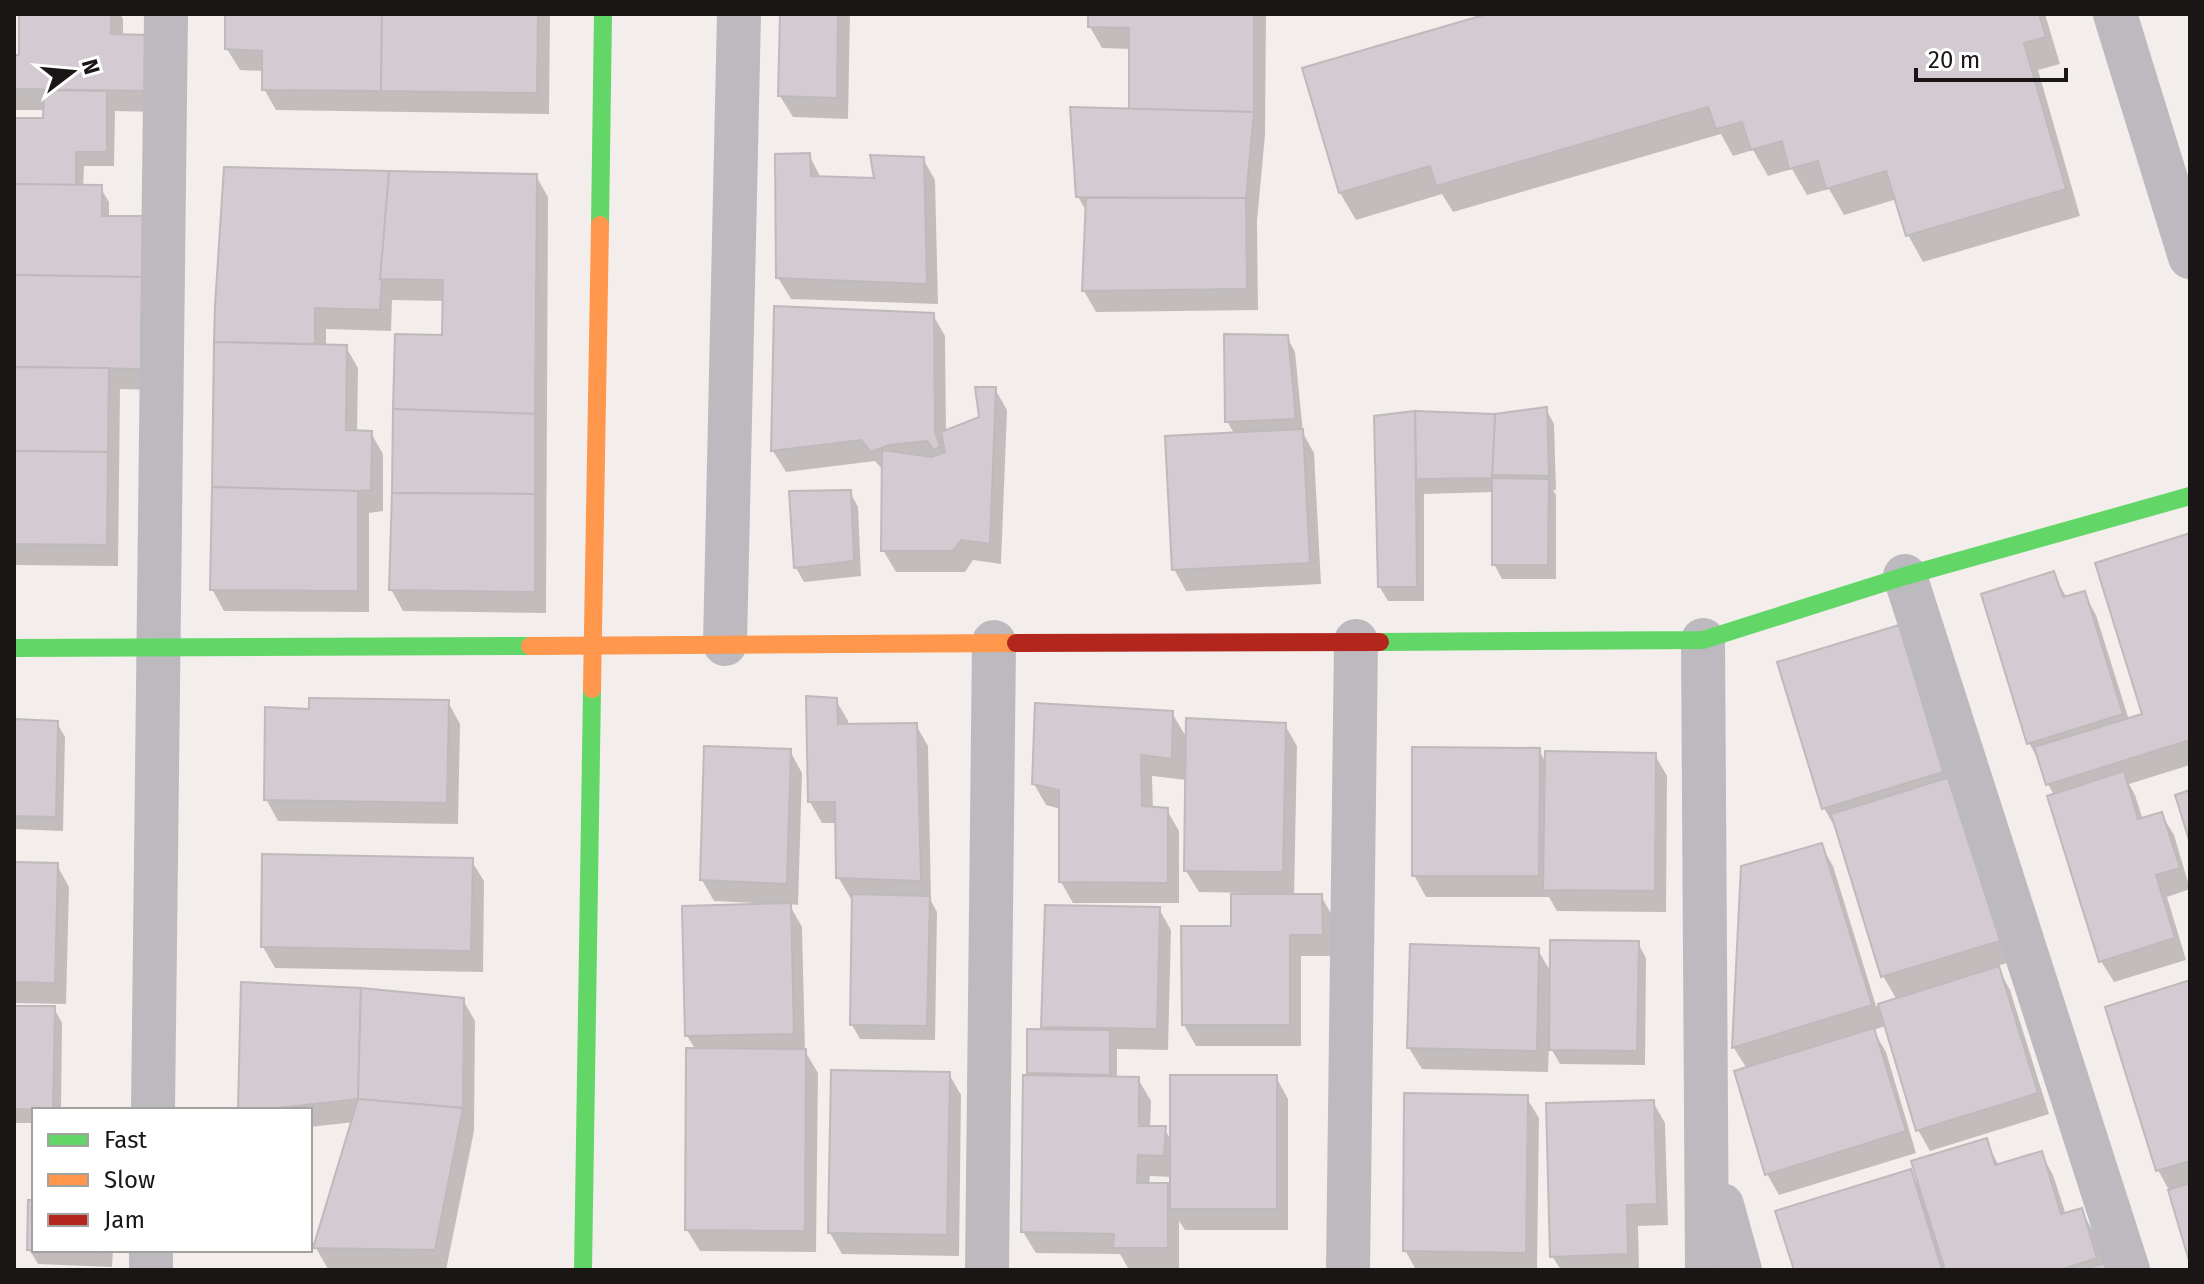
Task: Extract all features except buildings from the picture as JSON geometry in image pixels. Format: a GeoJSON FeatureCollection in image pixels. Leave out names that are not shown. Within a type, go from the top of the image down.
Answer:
{"type":"FeatureCollection","features":[{"type":"Feature","properties":{"kind":"street"},"geometry":{"type":"LineString","coordinates":[[153,1108],[166,14]]}},
{"type":"Feature","properties":{"kind":"street"},"geometry":{"type":"LineString","coordinates":[[583,1270],[603,14]]}},
{"type":"Feature","properties":{"kind":"street"},"geometry":{"type":"LineString","coordinates":[[725,644],[739,14]]}},
{"type":"Feature","properties":{"kind":"street"},"geometry":{"type":"LineString","coordinates":[[2115,14],[2190,257]]}},
{"type":"Feature","properties":{"kind":"street"},"geometry":{"type":"LineString","coordinates":[[14,648],[1703,640],[1905,576],[2190,496]]}},
{"type":"Feature","properties":{"kind":"street"},"geometry":{"type":"LineString","coordinates":[[1905,576],[2128,1270]]}},
{"type":"Feature","properties":{"kind":"street"},"geometry":{"type":"LineString","coordinates":[[1703,640],[1707,1270]]}},
{"type":"Feature","properties":{"kind":"street"},"geometry":{"type":"LineString","coordinates":[[1348,1270],[1356,641]]}},
{"type":"Feature","properties":{"kind":"street"},"geometry":{"type":"LineString","coordinates":[[987,1270],[994,642]]}},
{"type":"Feature","properties":{"kind":"street"},"geometry":{"type":"LineString","coordinates":[[1706,1145],[1740,1270]]}},
{"type":"Feature","properties":{"kind":"traffic: fast"},"geometry":{"type":"LineString","coordinates":[[600,225],[603,14]]}},
{"type":"Feature","properties":{"kind":"traffic: fast"},"geometry":{"type":"LineString","coordinates":[[1380,642],[1703,640],[1905,576],[2190,496]]}},
{"type":"Feature","properties":{"kind":"traffic: fast"},"geometry":{"type":"LineString","coordinates":[[14,648],[530,646]]}},
{"type":"Feature","properties":{"kind":"traffic: fast"},"geometry":{"type":"LineString","coordinates":[[583,1270],[592,689]]}},
{"type":"Feature","properties":{"kind":"traffic: slow"},"geometry":{"type":"LineString","coordinates":[[592,689],[600,225]]}},
{"type":"Feature","properties":{"kind":"traffic: slow"},"geometry":{"type":"LineString","coordinates":[[530,646],[1016,643]]}},
{"type":"Feature","properties":{"kind":"traffic: jam"},"geometry":{"type":"LineString","coordinates":[[1016,643],[1380,642]]}}]}
